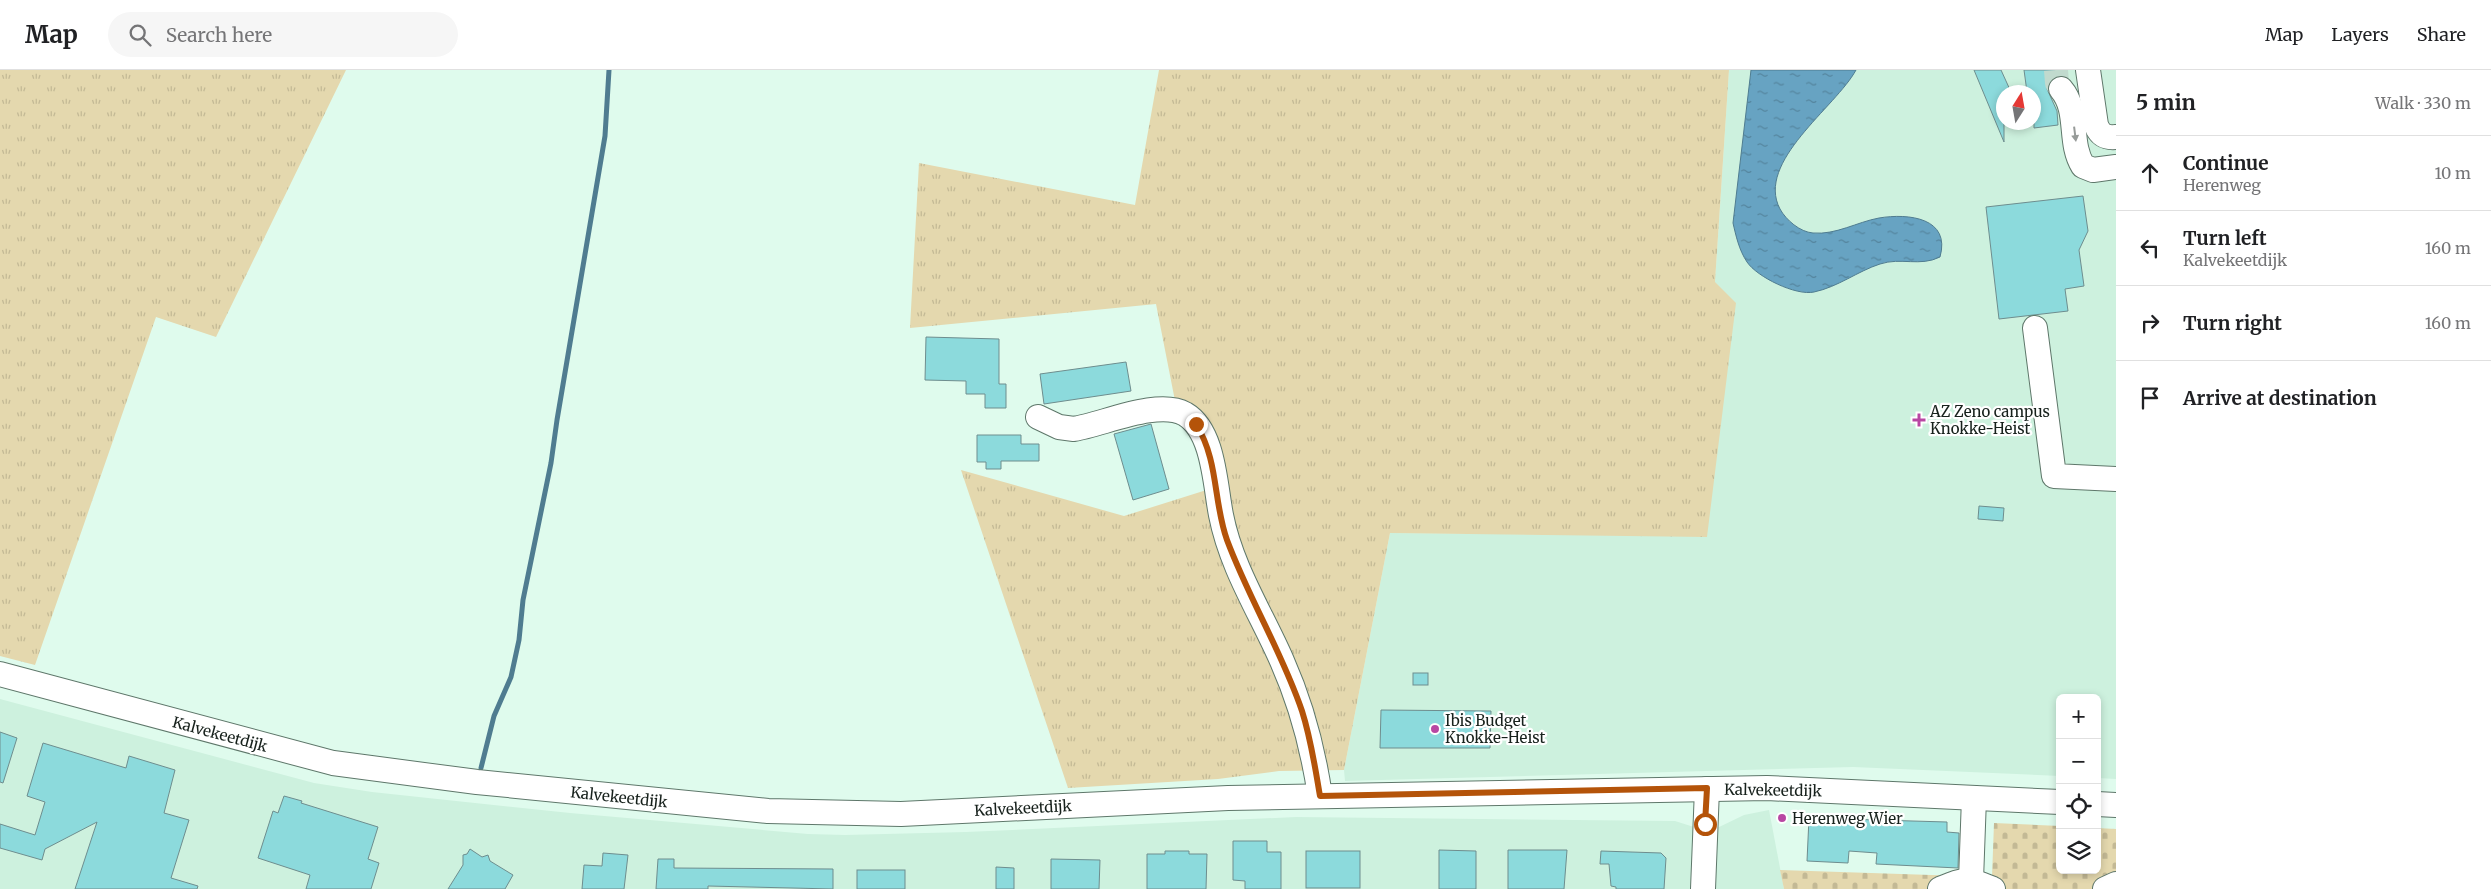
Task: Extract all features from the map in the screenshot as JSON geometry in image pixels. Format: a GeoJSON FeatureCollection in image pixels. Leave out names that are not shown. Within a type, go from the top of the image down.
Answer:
{"type":"FeatureCollection","features":[{"type":"Feature","properties":{"kind":"street"},"geometry":{"type":"LineString","coordinates":[[2088,70],[2096,126],[2099,133],[2105,137],[2116,137]]}},
{"type":"Feature","properties":{"kind":"street"},"geometry":{"type":"LineString","coordinates":[[2061,89],[2071,103],[2078,154],[2083,166],[2094,170],[2116,167]]}},
{"type":"Feature","properties":{"kind":"street"},"geometry":{"type":"LineString","coordinates":[[2035,328],[2054,476],[2116,479]]}},
{"type":"Feature","properties":{"kind":"street"},"geometry":{"type":"LineString","coordinates":[[1038,417],[1059,427],[1074,429],[1166,408],[1186,415],[1196,424],[1206,441],[1211,457],[1226,538],[1241,576],[1283,662],[1302,710],[1312,745],[1320,796]]}},
{"type":"Feature","properties":{"kind":"street","name":"Kalvekeetdijk"},"geometry":{"type":"LineString","coordinates":[[0,674],[333,763],[477,782],[729,808],[837,814],[901,814],[1228,798],[1707,788],[1767,788],[2056,802]]}},
{"type":"Feature","properties":{"kind":"street"},"geometry":{"type":"LineString","coordinates":[[1703,889],[1707,788]]}},
{"type":"Feature","properties":{"kind":"street"},"geometry":{"type":"LineString","coordinates":[[1971,880],[1974,798]]}},
{"type":"Feature","properties":{"kind":"street"},"geometry":{"type":"LineString","coordinates":[[2101,804],[2116,805]]}},
{"type":"Feature","properties":{"kind":"street"},"geometry":{"type":"LineString","coordinates":[[1940,889],[1963,879],[1971,880],[1993,889]]}},
{"type":"Feature","properties":{"kind":"street"},"geometry":{"type":"LineString","coordinates":[[2105,889],[2116,884]]}},
{"type":"Feature","properties":{"kind":"shaded area","name":"AZ Zeno campus Knokke-Heist"},"geometry":{"type":"Polygon","coordinates":[[[1729,70],[2116,70],[2116,779],[2101,778],[2101,694],[2056,694],[2056,776],[1853,767],[1345,781],[1344,770],[1390,533],[1707,536],[1715,282],[1729,70]]]}},
{"type":"Feature","properties":{"kind":"shaded area"},"geometry":{"type":"Polygon","coordinates":[[[0,699],[314,783],[372,792],[570,813],[808,834],[966,832],[1296,817],[1675,821],[1697,828],[1693,889],[0,889],[0,699]]]}},
{"type":"Feature","properties":{"kind":"shaded area"},"geometry":{"type":"Polygon","coordinates":[[[1769,810],[1784,889],[1712,889],[1715,829],[1744,815],[1769,810]]]}},
{"type":"Feature","properties":{"kind":"green space"},"geometry":{"type":"Polygon","coordinates":[[[0,70],[346,70],[216,337],[156,317],[35,665],[0,656],[0,70]]]}},
{"type":"Feature","properties":{"kind":"green space"},"geometry":{"type":"Polygon","coordinates":[[[1159,70],[1729,70],[1715,282],[1736,303],[1707,537],[1390,533],[1344,770],[1279,771],[1218,779],[1068,788],[961,470],[1124,516],[1216,487],[1211,457],[1177,411],[1156,304],[910,328],[919,163],[1135,205],[1159,70]]]}},
{"type":"Feature","properties":{"kind":"green space"},"geometry":{"type":"Polygon","coordinates":[[[1994,823],[2056,826],[2056,874],[2101,874],[2101,828],[2116,829],[2116,889],[1784,889],[1780,870],[1992,877],[1994,823]]]}},
{"type":"Feature","properties":{"kind":"water"},"geometry":{"type":"Polygon","coordinates":[[[1751,70],[1856,70],[1846,85],[1801,136],[1788,154],[1779,173],[1775,191],[1780,209],[1790,221],[1798,228],[1808,232],[1822,233],[1879,218],[1914,218],[1925,221],[1933,226],[1939,234],[1942,244],[1940,257],[1918,262],[1895,261],[1880,264],[1823,290],[1814,292],[1797,291],[1777,284],[1752,268],[1742,253],[1733,223],[1751,70]]]}},
{"type":"Feature","properties":{"kind":"building"},"geometry":{"type":"Polygon","coordinates":[[[1974,70],[2001,70],[2008,85],[1996,85],[1996,123],[1974,70]]]}},
{"type":"Feature","properties":{"kind":"building"},"geometry":{"type":"Polygon","coordinates":[[[2024,70],[2055,70],[2056,77],[2049,83],[2047,89],[2057,111],[2058,125],[2041,127],[2041,85],[2026,85],[2024,70]]]}},
{"type":"Feature","properties":{"kind":"building"},"geometry":{"type":"Polygon","coordinates":[[[1999,130],[2004,130],[2004,142],[1999,130]]]}},
{"type":"Feature","properties":{"kind":"building"},"geometry":{"type":"Polygon","coordinates":[[[2083,196],[2088,231],[2079,250],[2084,286],[2065,289],[2068,311],[1999,319],[1986,207],[2083,196]]]}},
{"type":"Feature","properties":{"kind":"building"},"geometry":{"type":"Polygon","coordinates":[[[926,337],[999,339],[999,384],[1006,384],[1006,408],[985,408],[985,394],[966,394],[966,381],[925,380],[926,337]]]}},
{"type":"Feature","properties":{"kind":"building"},"geometry":{"type":"Polygon","coordinates":[[[1126,362],[1131,391],[1044,404],[1040,374],[1126,362]]]}},
{"type":"Feature","properties":{"kind":"building"},"geometry":{"type":"Polygon","coordinates":[[[1151,424],[1169,489],[1133,500],[1114,434],[1151,424]]]}},
{"type":"Feature","properties":{"kind":"building"},"geometry":{"type":"Polygon","coordinates":[[[977,435],[1021,435],[1021,444],[1039,444],[1039,461],[1001,461],[1001,469],[986,469],[986,462],[977,462],[977,435]]]}},
{"type":"Feature","properties":{"kind":"building"},"geometry":{"type":"Polygon","coordinates":[[[1979,506],[2004,508],[2003,521],[1978,519],[1979,506]]]}},
{"type":"Feature","properties":{"kind":"building"},"geometry":{"type":"Polygon","coordinates":[[[1413,673],[1428,673],[1428,685],[1413,685],[1413,673]]]}},
{"type":"Feature","properties":{"kind":"building","name":"Ibis Budget Knokke-Heist"},"geometry":{"type":"Polygon","coordinates":[[[1381,710],[1491,711],[1490,748],[1380,748],[1381,710]]]}},
{"type":"Feature","properties":{"kind":"building"},"geometry":{"type":"Polygon","coordinates":[[[0,732],[17,738],[3,783],[0,782],[0,732]]]}},
{"type":"Feature","properties":{"kind":"building"},"geometry":{"type":"Polygon","coordinates":[[[43,743],[126,768],[129,756],[175,770],[164,813],[189,820],[171,878],[198,886],[197,889],[75,889],[97,822],[45,849],[42,860],[0,848],[0,824],[35,835],[45,802],[27,796],[43,743]]]}},
{"type":"Feature","properties":{"kind":"building"},"geometry":{"type":"Polygon","coordinates":[[[284,796],[378,827],[368,859],[379,863],[371,889],[306,889],[310,875],[258,858],[273,811],[278,813],[284,796]]]}},
{"type":"Feature","properties":{"kind":"building"},"geometry":{"type":"Polygon","coordinates":[[[1809,818],[1947,822],[1947,832],[1959,833],[1958,868],[1876,864],[1877,853],[1849,851],[1848,863],[1807,861],[1809,818]]]}},
{"type":"Feature","properties":{"kind":"building"},"geometry":{"type":"Polygon","coordinates":[[[1233,841],[1267,841],[1267,852],[1281,852],[1281,889],[1245,889],[1245,881],[1233,880],[1233,841]]]}},
{"type":"Feature","properties":{"kind":"building"},"geometry":{"type":"Polygon","coordinates":[[[470,849],[482,857],[488,855],[490,861],[513,875],[505,889],[448,889],[463,865],[463,855],[467,854],[470,849]]]}},
{"type":"Feature","properties":{"kind":"building"},"geometry":{"type":"Polygon","coordinates":[[[1439,850],[1476,851],[1476,889],[1439,889],[1439,850]]]}},
{"type":"Feature","properties":{"kind":"building"},"geometry":{"type":"Polygon","coordinates":[[[1508,850],[1567,850],[1564,889],[1508,889],[1508,850]]]}},
{"type":"Feature","properties":{"kind":"building"},"geometry":{"type":"Polygon","coordinates":[[[1165,851],[1189,851],[1189,854],[1207,854],[1206,889],[1147,889],[1147,854],[1165,854],[1165,851]]]}},
{"type":"Feature","properties":{"kind":"building"},"geometry":{"type":"Polygon","coordinates":[[[1306,851],[1360,851],[1360,888],[1306,888],[1306,851]]]}},
{"type":"Feature","properties":{"kind":"building"},"geometry":{"type":"Polygon","coordinates":[[[1601,851],[1661,853],[1666,858],[1664,889],[1616,889],[1616,887],[1611,886],[1609,864],[1600,864],[1601,851]]]}},
{"type":"Feature","properties":{"kind":"building"},"geometry":{"type":"Polygon","coordinates":[[[603,853],[628,855],[624,889],[582,889],[584,865],[602,866],[603,853]]]}},
{"type":"Feature","properties":{"kind":"building"},"geometry":{"type":"Polygon","coordinates":[[[658,859],[674,859],[674,868],[833,869],[833,889],[708,886],[708,889],[656,889],[658,859]]]}},
{"type":"Feature","properties":{"kind":"building"},"geometry":{"type":"Polygon","coordinates":[[[1051,859],[1100,860],[1099,889],[1051,889],[1051,859]]]}},
{"type":"Feature","properties":{"kind":"building"},"geometry":{"type":"Polygon","coordinates":[[[996,867],[1014,868],[1014,889],[996,889],[996,867]]]}},
{"type":"Feature","properties":{"kind":"building"},"geometry":{"type":"Polygon","coordinates":[[[857,870],[905,870],[905,889],[857,889],[857,870]]]}},
{"type":"Feature","properties":{"kind":"waterway"},"geometry":{"type":"LineString","coordinates":[[481,768],[494,716],[511,677],[519,640],[523,600],[551,463],[605,136],[609,70]]}},
{"type":"Feature","properties":{"kind":"tunnel"},"geometry":{"type":"LineString","coordinates":[[2056,70],[2057,83],[2061,89]]}},
{"type":"Feature","properties":{"kind":"place","name":"AZ Zeno campus Knokke-Heist"},"geometry":{"type":"Point","coordinates":[1919,420]}},
{"type":"Feature","properties":{"kind":"place","name":"Ibis Budget Knokke-Heist"},"geometry":{"type":"Point","coordinates":[1435,729]}},
{"type":"Feature","properties":{"kind":"place","name":"Herenweg Wier"},"geometry":{"type":"Point","coordinates":[1782,818]}},
{"type":"Feature","properties":{"kind":"route"},"geometry":{"type":"LineString","coordinates":[[1196,424],[1206,441],[1211,457],[1226,538],[1241,576],[1283,662],[1302,710],[1312,745],[1320,796],[1707,788],[1705,824]]}}]}
